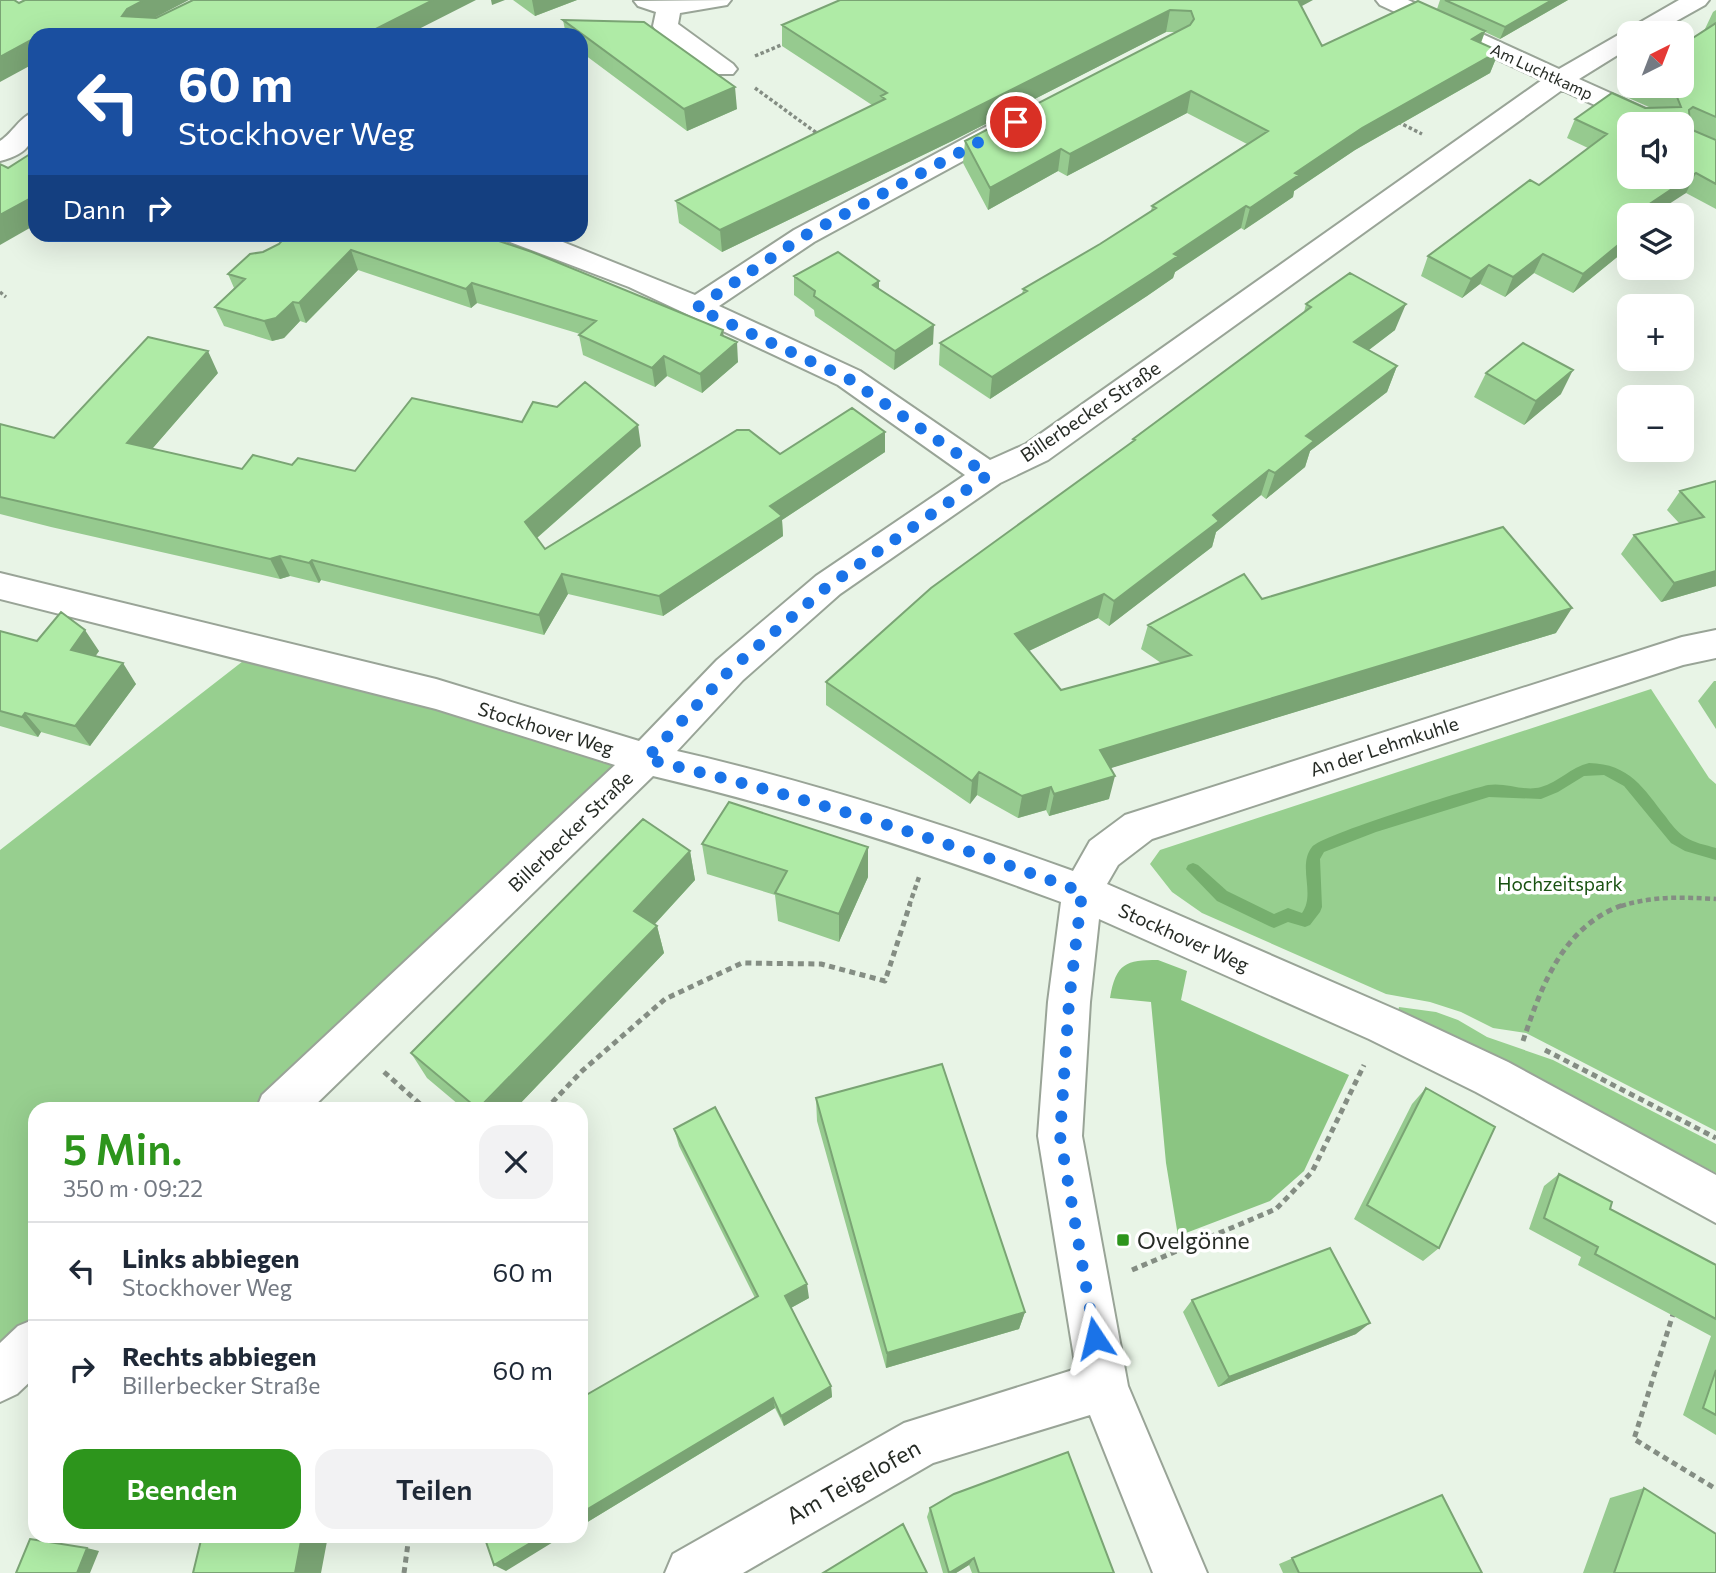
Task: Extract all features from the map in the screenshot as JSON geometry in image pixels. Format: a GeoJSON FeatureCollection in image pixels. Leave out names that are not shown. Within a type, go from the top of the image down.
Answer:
{"type":"FeatureCollection","features":[{"type":"Feature","properties":{"kind":"street"},"geometry":{"type":"LineString","coordinates":[[644,0],[669,8],[719,0]]}},
{"type":"Feature","properties":{"kind":"street","name":"Am Luchtkamp"},"geometry":{"type":"LineString","coordinates":[[1388,0],[1630,112]]}},
{"type":"Feature","properties":{"kind":"street"},"geometry":{"type":"LineString","coordinates":[[1659,21],[1697,0]]}},
{"type":"Feature","properties":{"kind":"street"},"geometry":{"type":"LineString","coordinates":[[669,8],[665,26],[724,69]]}},
{"type":"Feature","properties":{"kind":"street","name":"Billerbecker Straße"},"geometry":{"type":"LineString","coordinates":[[286,1102],[646,759],[730,670],[828,586],[988,475],[1037,452],[1559,80],[1617,45]]}},
{"type":"Feature","properties":{"kind":"street"},"geometry":{"type":"LineString","coordinates":[[696,308],[804,236],[1030,114]]}},
{"type":"Feature","properties":{"kind":"street"},"geometry":{"type":"LineString","coordinates":[[0,153],[20,140],[28,129]]}},
{"type":"Feature","properties":{"kind":"street"},"geometry":{"type":"LineString","coordinates":[[537,242],[592,261],[849,379],[988,475]]}},
{"type":"Feature","properties":{"kind":"street","name":"Stockhover Weg"},"geometry":{"type":"LineString","coordinates":[[4,593],[436,694],[646,759],[740,781],[932,837],[1082,892],[1384,1026],[1493,1077],[1716,1200]]}},
{"type":"Feature","properties":{"kind":"street","name":"An der Lehmkuhle"},"geometry":{"type":"LineString","coordinates":[[1082,892],[1104,853],[1139,827],[1682,651],[1716,644]]}},
{"type":"Feature","properties":{"kind":"street"},"geometry":{"type":"LineString","coordinates":[[1082,892],[1069,1002],[1060,1136],[1103,1386],[1180,1573]]}},
{"type":"Feature","properties":{"kind":"street"},"geometry":{"type":"LineString","coordinates":[[0,1377],[28,1350]]}},
{"type":"Feature","properties":{"kind":"street"},"geometry":{"type":"LineString","coordinates":[[0,1390],[28,1384]]}},
{"type":"Feature","properties":{"kind":"street","name":"Am Teigelofen"},"geometry":{"type":"LineString","coordinates":[[692,1573],[922,1441],[1103,1386]]}},
{"type":"Feature","properties":{"kind":"path"},"geometry":{"type":"LineString","coordinates":[[724,69],[787,42]]}},
{"type":"Feature","properties":{"kind":"path"},"geometry":{"type":"LineString","coordinates":[[724,69],[755,88],[822,138]]}},
{"type":"Feature","properties":{"kind":"path"},"geometry":{"type":"LineString","coordinates":[[1391,119],[1457,153]]}},
{"type":"Feature","properties":{"kind":"path"},"geometry":{"type":"LineString","coordinates":[[0,292],[6,297]]}},
{"type":"Feature","properties":{"kind":"path"},"geometry":{"type":"LineString","coordinates":[[552,1102],[582,1070],[665,999],[742,963],[821,964],[885,981],[932,837]]}},
{"type":"Feature","properties":{"kind":"path"},"geometry":{"type":"LineString","coordinates":[[1523,1041],[1537,992],[1572,938],[1595,915],[1636,900],[1681,896],[1716,899]]}},
{"type":"Feature","properties":{"kind":"path"},"geometry":{"type":"LineString","coordinates":[[1086,1289],[1276,1209],[1312,1172],[1384,1026]]}},
{"type":"Feature","properties":{"kind":"path"},"geometry":{"type":"LineString","coordinates":[[348,1042],[419,1102]]}},
{"type":"Feature","properties":{"kind":"path"},"geometry":{"type":"LineString","coordinates":[[1678,1299],[1634,1439],[1716,1489]]}},
{"type":"Feature","properties":{"kind":"path"},"geometry":{"type":"LineString","coordinates":[[404,1573],[407,1543]]}},
{"type":"Feature","properties":{"kind":"green space"},"geometry":{"type":"Polygon","coordinates":[[[256,651],[646,759],[285,1102],[28,1102],[28,1350],[0,1376],[0,850],[256,651]]]}},
{"type":"Feature","properties":{"kind":"green space","name":"Hochzeitspark"},"geometry":{"type":"Polygon","coordinates":[[[1651,689],[1709,778],[1716,784],[1716,1131],[1526,1033],[1493,1028],[1461,1012],[1430,1002],[1386,994],[1202,913],[1172,892],[1150,864],[1160,850],[1651,689]]]}},
{"type":"Feature","properties":{"kind":"green space"},"geometry":{"type":"Polygon","coordinates":[[[1158,960],[1187,971],[1181,1000],[1349,1075],[1304,1171],[1270,1201],[1178,1236],[1166,1163],[1151,1002],[1110,998],[1112,986],[1124,966],[1138,961],[1158,960]]]}},
{"type":"Feature","properties":{"kind":"green space"},"geometry":{"type":"Polygon","coordinates":[[[1399,1007],[1436,1012],[1458,1020],[1487,1037],[1553,1060],[1716,1144],[1716,1173],[1488,1054],[1398,1012],[1399,1007]]]}},
{"type":"Feature","properties":{"kind":"building"},"geometry":{"type":"Polygon","coordinates":[[[0,0],[14,0],[19,3],[25,0],[144,0],[127,9],[122,16],[156,18],[193,0],[433,0],[378,28],[28,28],[28,42],[0,57],[0,0]]]}},
{"type":"Feature","properties":{"kind":"building"},"geometry":{"type":"Polygon","coordinates":[[[840,0],[1298,0],[1322,46],[1418,1],[1485,31],[1472,39],[1499,51],[1362,128],[1295,173],[1299,175],[1250,208],[1246,206],[1174,254],[1178,256],[992,377],[940,343],[1156,208],[1152,206],[1268,131],[1191,91],[1070,154],[1061,149],[990,188],[965,141],[1190,25],[1194,19],[1191,11],[1170,10],[953,119],[720,230],[676,201],[885,99],[881,96],[887,93],[782,25],[840,0]]]}},
{"type":"Feature","properties":{"kind":"building"},"geometry":{"type":"Polygon","coordinates":[[[1445,0],[1552,0],[1505,27],[1445,0]]]}},
{"type":"Feature","properties":{"kind":"building"},"geometry":{"type":"Polygon","coordinates":[[[563,20],[644,22],[735,87],[684,109],[588,38],[588,28],[574,28],[563,20]]]}},
{"type":"Feature","properties":{"kind":"building"},"geometry":{"type":"Polygon","coordinates":[[[1716,23],[1716,117],[1693,107],[1689,112],[1617,112],[1617,189],[1672,189],[1651,203],[1617,203],[1617,246],[1583,274],[1543,254],[1513,277],[1489,265],[1471,279],[1428,256],[1530,180],[1539,185],[1607,134],[1575,119],[1612,93],[1617,98],[1645,108],[1681,107],[1677,98],[1694,98],[1694,37],[1716,23]]]}},
{"type":"Feature","properties":{"kind":"building"},"geometry":{"type":"Polygon","coordinates":[[[1694,131],[1716,140],[1716,184],[1694,174],[1694,131]]]}},
{"type":"Feature","properties":{"kind":"building"},"geometry":{"type":"Polygon","coordinates":[[[28,155],[28,200],[0,215],[0,164],[8,168],[28,155]]]}},
{"type":"Feature","properties":{"kind":"building"},"geometry":{"type":"Polygon","coordinates":[[[502,242],[723,330],[721,335],[737,342],[700,374],[664,356],[652,368],[579,335],[596,321],[472,283],[466,289],[351,250],[299,303],[293,302],[276,318],[264,321],[215,307],[245,279],[228,274],[250,254],[263,252],[279,244],[502,242]]]}},
{"type":"Feature","properties":{"kind":"building"},"geometry":{"type":"Polygon","coordinates":[[[838,252],[879,281],[873,285],[934,325],[895,351],[814,296],[815,291],[794,276],[838,252]]]}},
{"type":"Feature","properties":{"kind":"building"},"geometry":{"type":"Polygon","coordinates":[[[1350,273],[1406,304],[1354,342],[1397,366],[1306,436],[1314,441],[1275,473],[1269,470],[1213,515],[1219,521],[1114,601],[1104,594],[1015,634],[1061,690],[1191,655],[1148,625],[1244,574],[1262,599],[1503,527],[1572,608],[1100,750],[1115,776],[1054,794],[1051,787],[1022,796],[979,772],[972,781],[826,682],[931,588],[1135,440],[1133,439],[1311,307],[1306,304],[1350,273]]]}},
{"type":"Feature","properties":{"kind":"building"},"geometry":{"type":"Polygon","coordinates":[[[148,337],[208,351],[127,443],[242,469],[253,455],[292,465],[298,458],[355,471],[412,398],[522,422],[533,402],[557,407],[585,382],[638,425],[525,522],[545,549],[737,430],[749,430],[780,454],[852,408],[885,432],[770,506],[782,516],[659,596],[562,574],[539,615],[312,560],[309,563],[280,556],[270,559],[0,497],[0,424],[54,438],[148,337]]]}},
{"type":"Feature","properties":{"kind":"building"},"geometry":{"type":"Polygon","coordinates":[[[1523,343],[1573,370],[1536,401],[1486,373],[1523,343]]]}},
{"type":"Feature","properties":{"kind":"building"},"geometry":{"type":"Polygon","coordinates":[[[1716,481],[1716,571],[1674,583],[1634,535],[1704,517],[1680,491],[1716,481]]]}},
{"type":"Feature","properties":{"kind":"building"},"geometry":{"type":"Polygon","coordinates":[[[61,612],[85,630],[71,650],[123,663],[75,726],[25,713],[22,717],[0,711],[0,631],[37,641],[61,612]]]}},
{"type":"Feature","properties":{"kind":"building"},"geometry":{"type":"Polygon","coordinates":[[[729,802],[868,847],[839,914],[775,893],[787,871],[702,844],[729,802]]]}},
{"type":"Feature","properties":{"kind":"building"},"geometry":{"type":"Polygon","coordinates":[[[643,819],[690,851],[634,911],[657,926],[485,1102],[470,1102],[411,1053],[643,819]]]}},
{"type":"Feature","properties":{"kind":"building"},"geometry":{"type":"Polygon","coordinates":[[[942,1064],[1025,1312],[887,1353],[816,1098],[942,1064]]]}},
{"type":"Feature","properties":{"kind":"building"},"geometry":{"type":"Polygon","coordinates":[[[1426,1088],[1495,1127],[1439,1248],[1367,1205],[1426,1088]]]}},
{"type":"Feature","properties":{"kind":"building"},"geometry":{"type":"Polygon","coordinates":[[[715,1107],[807,1284],[785,1296],[831,1386],[781,1416],[773,1398],[588,1509],[588,1394],[758,1296],[674,1129],[715,1107]]]}},
{"type":"Feature","properties":{"kind":"building"},"geometry":{"type":"Polygon","coordinates":[[[1559,1174],[1612,1202],[1610,1209],[1716,1265],[1716,1319],[1595,1254],[1598,1247],[1544,1218],[1559,1174]]]}},
{"type":"Feature","properties":{"kind":"building"},"geometry":{"type":"Polygon","coordinates":[[[1330,1248],[1370,1323],[1229,1377],[1192,1300],[1330,1248]]]}},
{"type":"Feature","properties":{"kind":"building"},"geometry":{"type":"Polygon","coordinates":[[[1716,1370],[1716,1415],[1703,1408],[1716,1370]]]}},
{"type":"Feature","properties":{"kind":"building"},"geometry":{"type":"Polygon","coordinates":[[[1068,1452],[1114,1573],[979,1573],[974,1558],[949,1573],[930,1508],[954,1494],[1068,1452]]]}},
{"type":"Feature","properties":{"kind":"building"},"geometry":{"type":"Polygon","coordinates":[[[1644,1488],[1716,1534],[1716,1573],[1614,1573],[1644,1488]]]}},
{"type":"Feature","properties":{"kind":"building"},"geometry":{"type":"Polygon","coordinates":[[[1442,1495],[1482,1573],[1299,1573],[1292,1558],[1442,1495]]]}},
{"type":"Feature","properties":{"kind":"building"},"geometry":{"type":"Polygon","coordinates":[[[903,1524],[927,1573],[823,1573],[903,1524]]]}},
{"type":"Feature","properties":{"kind":"building"},"geometry":{"type":"Polygon","coordinates":[[[28,1543],[55,1543],[87,1548],[77,1573],[16,1573],[28,1543]]]}},
{"type":"Feature","properties":{"kind":"building"},"geometry":{"type":"Polygon","coordinates":[[[200,1543],[301,1543],[295,1573],[193,1573],[200,1543]]]}},
{"type":"Feature","properties":{"kind":"building"},"geometry":{"type":"Polygon","coordinates":[[[486,1543],[530,1543],[494,1565],[486,1543]]]}},
{"type":"Feature","properties":{"kind":"waterway"},"geometry":{"type":"LineString","coordinates":[[1193,869],[1222,896],[1274,921],[1288,915],[1305,920],[1315,907],[1313,858],[1319,848],[1373,827],[1489,791],[1541,793],[1576,773],[1589,769],[1604,769],[1618,774],[1639,793],[1676,839],[1716,854]]}},
{"type":"Feature","properties":{"kind":"place","name":"Ovelgönne"},"geometry":{"type":"Point","coordinates":[1123,1240]}},
{"type":"Feature","properties":{"kind":"route"},"geometry":{"type":"LineString","coordinates":[[1016,122],[890,187],[804,236],[696,308],[849,379],[988,475],[828,586],[730,670],[646,759],[740,781],[932,837],[1082,892],[1069,1002],[1060,1136],[1095,1338]]}}]}
